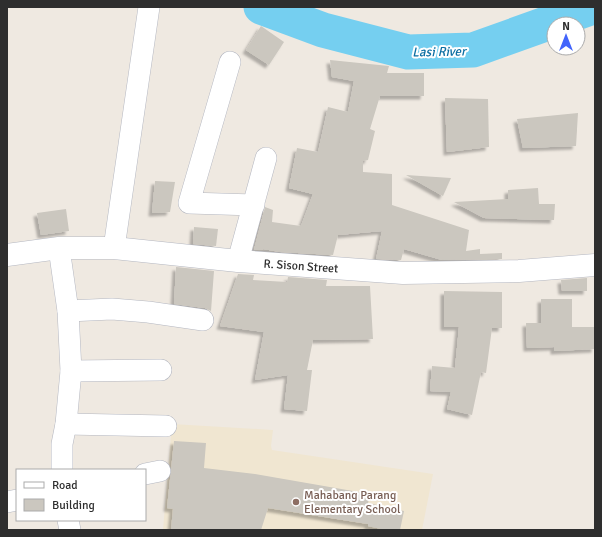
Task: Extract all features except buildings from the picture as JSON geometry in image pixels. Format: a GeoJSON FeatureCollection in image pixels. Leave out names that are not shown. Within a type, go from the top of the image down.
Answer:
{"type":"FeatureCollection","features":[{"type":"Feature","properties":{"kind":"street"},"geometry":{"type":"LineString","coordinates":[[114,248],[149,7]]}},
{"type":"Feature","properties":{"kind":"street"},"geometry":{"type":"LineString","coordinates":[[230,62],[189,203],[254,205]]}},
{"type":"Feature","properties":{"kind":"street"},"geometry":{"type":"LineString","coordinates":[[238,261],[266,158]]}},
{"type":"Feature","properties":{"kind":"street"},"geometry":{"type":"LineString","coordinates":[[59,248],[68,310],[70,371],[66,424],[62,444],[62,469]]}},
{"type":"Feature","properties":{"kind":"street","name":"R. Sison Street"},"geometry":{"type":"LineString","coordinates":[[7,255],[59,248],[114,248],[238,261],[402,273],[519,271],[595,265]]}},
{"type":"Feature","properties":{"kind":"street"},"geometry":{"type":"LineString","coordinates":[[68,310],[112,309],[148,312],[203,320]]}},
{"type":"Feature","properties":{"kind":"street"},"geometry":{"type":"LineString","coordinates":[[70,371],[161,370]]}},
{"type":"Feature","properties":{"kind":"street"},"geometry":{"type":"LineString","coordinates":[[66,424],[166,426]]}},
{"type":"Feature","properties":{"kind":"shaded area","name":"Mahabang Parang Elementary School"},"geometry":{"type":"Polygon","coordinates":[[[172,424],[273,430],[272,450],[433,474],[422,530],[163,530],[172,424]]]}},
{"type":"Feature","properties":{"kind":"waterway","name":"Lasi River"},"geometry":{"type":"LineString","coordinates":[[261,7],[323,30],[408,52],[473,50],[593,7]]}},
{"type":"Feature","properties":{"kind":"place","name":"Mahabang Parang Elementary School"},"geometry":{"type":"Point","coordinates":[296,502]}}]}
